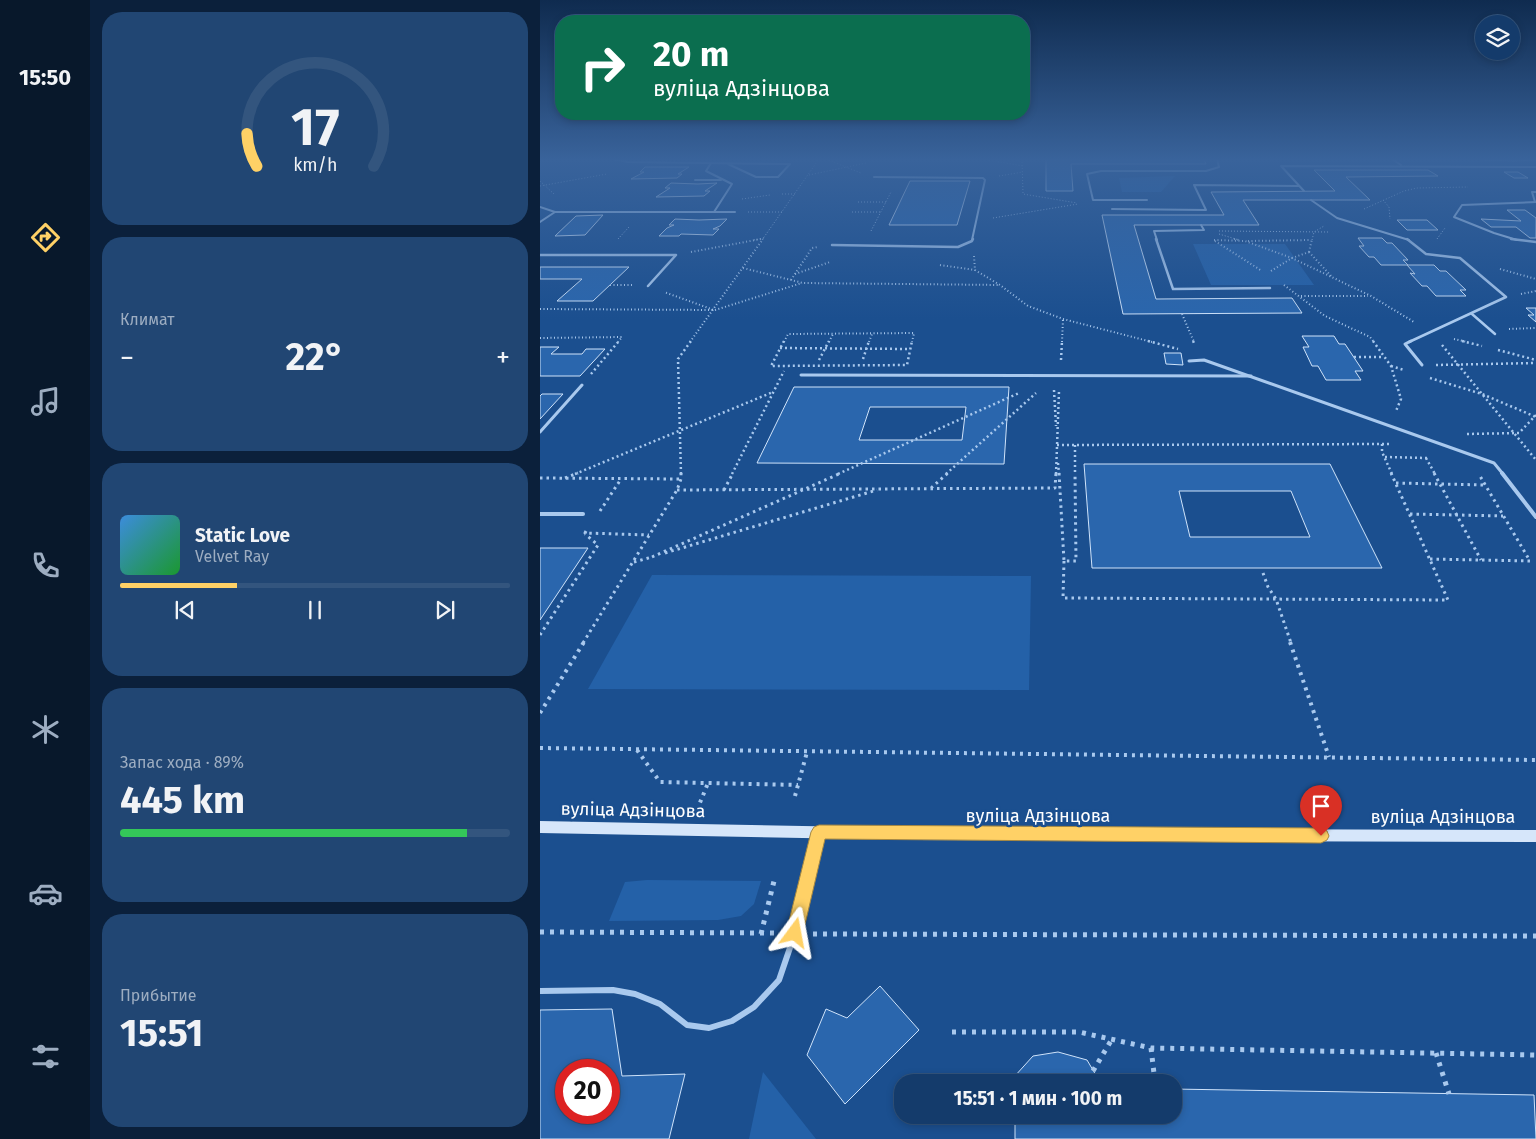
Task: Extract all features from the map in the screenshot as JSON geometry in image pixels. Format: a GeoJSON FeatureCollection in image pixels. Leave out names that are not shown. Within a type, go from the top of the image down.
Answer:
{"type":"FeatureCollection","features":[{"type":"Feature","properties":{"kind":"main road","name":"вуліца Адзінцова"},"geometry":{"type":"LineString","coordinates":[[540,827],[689,831],[1536,836]]}},
{"type":"Feature","properties":{"kind":"lane"},"geometry":{"type":"LineString","coordinates":[[540,222],[555,212]]}},
{"type":"Feature","properties":{"kind":"lane"},"geometry":{"type":"LineString","coordinates":[[832,245],[958,247],[972,241],[979,212]]}},
{"type":"Feature","properties":{"kind":"lane"},"geometry":{"type":"LineString","coordinates":[[1329,212],[1337,218],[1408,239],[1426,254],[1460,258],[1506,297],[1405,344],[1422,365]]}},
{"type":"Feature","properties":{"kind":"lane"},"geometry":{"type":"LineString","coordinates":[[1457,212],[1454,217],[1485,230],[1526,242],[1536,242]]}},
{"type":"Feature","properties":{"kind":"lane"},"geometry":{"type":"LineString","coordinates":[[1201,225],[1204,230],[1154,231],[1173,289],[1270,288]]}},
{"type":"Feature","properties":{"kind":"lane"},"geometry":{"type":"LineString","coordinates":[[540,255],[676,255]]}},
{"type":"Feature","properties":{"kind":"lane"},"geometry":{"type":"LineString","coordinates":[[648,286],[676,255]]}},
{"type":"Feature","properties":{"kind":"lane"},"geometry":{"type":"LineString","coordinates":[[1472,314],[1494,334]]}},
{"type":"Feature","properties":{"kind":"lane"},"geometry":{"type":"LineString","coordinates":[[1189,361],[1204,360],[1494,462],[1536,517]]}},
{"type":"Feature","properties":{"kind":"lane"},"geometry":{"type":"LineString","coordinates":[[801,375],[1060,374],[1251,376]]}},
{"type":"Feature","properties":{"kind":"lane"},"geometry":{"type":"LineString","coordinates":[[540,432],[582,385]]}},
{"type":"Feature","properties":{"kind":"lane"},"geometry":{"type":"LineString","coordinates":[[540,514],[584,514]]}},
{"type":"Feature","properties":{"kind":"lane"},"geometry":{"type":"LineString","coordinates":[[540,991],[613,990],[635,994],[660,1004],[687,1025],[709,1028],[732,1021],[754,1006],[779,980],[795,933],[819,832]]}},
{"type":"Feature","properties":{"kind":"path"},"geometry":{"type":"LineString","coordinates":[[540,713],[677,490],[681,479],[678,431],[678,359],[782,212]]}},
{"type":"Feature","properties":{"kind":"path"},"geometry":{"type":"LineString","coordinates":[[860,246],[865,242],[881,212]]}},
{"type":"Feature","properties":{"kind":"path"},"geometry":{"type":"LineString","coordinates":[[977,221],[1032,212]]}},
{"type":"Feature","properties":{"kind":"path"},"geometry":{"type":"LineString","coordinates":[[1335,280],[1309,252],[1311,240],[1314,232],[1337,218],[1352,212]]}},
{"type":"Feature","properties":{"kind":"path"},"geometry":{"type":"LineString","coordinates":[[1426,254],[1454,217]]}},
{"type":"Feature","properties":{"kind":"path"},"geometry":{"type":"LineString","coordinates":[[1204,230],[1333,232]]}},
{"type":"Feature","properties":{"kind":"path"},"geometry":{"type":"LineString","coordinates":[[1204,230],[1246,241],[1292,258],[1371,296],[1432,333],[1536,460]]}},
{"type":"Feature","properties":{"kind":"path"},"geometry":{"type":"LineString","coordinates":[[676,255],[764,238]]}},
{"type":"Feature","properties":{"kind":"path"},"geometry":{"type":"LineString","coordinates":[[1267,274],[1212,240],[1311,240]]}},
{"type":"Feature","properties":{"kind":"path"},"geometry":{"type":"LineString","coordinates":[[743,268],[802,283],[1000,285],[975,270],[974,252],[966,244]]}},
{"type":"Feature","properties":{"kind":"path"},"geometry":{"type":"LineString","coordinates":[[791,280],[812,248],[832,245]]}},
{"type":"Feature","properties":{"kind":"path"},"geometry":{"type":"LineString","coordinates":[[1280,282],[1325,316],[1370,338],[1391,366],[1401,399],[1391,425]]}},
{"type":"Feature","properties":{"kind":"path"},"geometry":{"type":"LineString","coordinates":[[540,308],[714,310],[802,283]]}},
{"type":"Feature","properties":{"kind":"path"},"geometry":{"type":"LineString","coordinates":[[610,285],[648,286],[714,310]]}},
{"type":"Feature","properties":{"kind":"path"},"geometry":{"type":"LineString","coordinates":[[1301,296],[1371,296]]}},
{"type":"Feature","properties":{"kind":"path"},"geometry":{"type":"LineString","coordinates":[[1182,314],[1196,346]]}},
{"type":"Feature","properties":{"kind":"path"},"geometry":{"type":"LineString","coordinates":[[677,490],[1055,488],[1062,319]]}},
{"type":"Feature","properties":{"kind":"path"},"geometry":{"type":"LineString","coordinates":[[1489,329],[1536,328]]}},
{"type":"Feature","properties":{"kind":"path"},"geometry":{"type":"LineString","coordinates":[[914,333],[906,365],[771,366],[788,334],[872,334],[914,333]]}},
{"type":"Feature","properties":{"kind":"path"},"geometry":{"type":"LineString","coordinates":[[816,365],[833,334]]}},
{"type":"Feature","properties":{"kind":"path"},"geometry":{"type":"LineString","coordinates":[[861,365],[872,334]]}},
{"type":"Feature","properties":{"kind":"path"},"geometry":{"type":"LineString","coordinates":[[540,338],[622,337],[582,385]]}},
{"type":"Feature","properties":{"kind":"path"},"geometry":{"type":"LineString","coordinates":[[780,348],[910,349]]}},
{"type":"Feature","properties":{"kind":"path"},"geometry":{"type":"LineString","coordinates":[[1354,357],[1384,357]]}},
{"type":"Feature","properties":{"kind":"path"},"geometry":{"type":"LineString","coordinates":[[1391,366],[1536,364]]}},
{"type":"Feature","properties":{"kind":"path"},"geometry":{"type":"LineString","coordinates":[[724,490],[786,366]]}},
{"type":"Feature","properties":{"kind":"path"},"geometry":{"type":"LineString","coordinates":[[1391,366],[1409,371]]}},
{"type":"Feature","properties":{"kind":"path"},"geometry":{"type":"LineString","coordinates":[[1427,377],[1482,394],[1536,416],[1519,433],[1515,434],[1440,435],[1435,440]]}},
{"type":"Feature","properties":{"kind":"path"},"geometry":{"type":"LineString","coordinates":[[1053,387],[1064,561],[1063,598],[1448,600],[1396,484],[1382,444]]}},
{"type":"Feature","properties":{"kind":"path"},"geometry":{"type":"LineString","coordinates":[[652,558],[1026,390]]}},
{"type":"Feature","properties":{"kind":"path"},"geometry":{"type":"LineString","coordinates":[[931,488],[1038,390]]}},
{"type":"Feature","properties":{"kind":"path"},"geometry":{"type":"LineString","coordinates":[[565,478],[773,392]]}},
{"type":"Feature","properties":{"kind":"path"},"geometry":{"type":"LineString","coordinates":[[1057,445],[1392,444]]}},
{"type":"Feature","properties":{"kind":"path"},"geometry":{"type":"LineString","coordinates":[[1064,561],[1076,561],[1076,445]]}},
{"type":"Feature","properties":{"kind":"path"},"geometry":{"type":"LineString","coordinates":[[1385,457],[1435,458]]}},
{"type":"Feature","properties":{"kind":"path"},"geometry":{"type":"LineString","coordinates":[[1426,458],[1481,560]]}},
{"type":"Feature","properties":{"kind":"path"},"geometry":{"type":"LineString","coordinates":[[1430,559],[1530,561],[1476,470]]}},
{"type":"Feature","properties":{"kind":"path"},"geometry":{"type":"LineString","coordinates":[[540,478],[681,479]]}},
{"type":"Feature","properties":{"kind":"path"},"geometry":{"type":"LineString","coordinates":[[596,518],[622,479]]}},
{"type":"Feature","properties":{"kind":"path"},"geometry":{"type":"LineString","coordinates":[[1396,484],[1485,485]]}},
{"type":"Feature","properties":{"kind":"path"},"geometry":{"type":"LineString","coordinates":[[634,562],[881,489]]}},
{"type":"Feature","properties":{"kind":"path"},"geometry":{"type":"LineString","coordinates":[[1410,514],[1503,516]]}},
{"type":"Feature","properties":{"kind":"path"},"geometry":{"type":"LineString","coordinates":[[585,533],[590,525]]}},
{"type":"Feature","properties":{"kind":"path"},"geometry":{"type":"LineString","coordinates":[[585,533],[649,535]]}},
{"type":"Feature","properties":{"kind":"path"},"geometry":{"type":"LineString","coordinates":[[540,635],[598,545],[585,533]]}},
{"type":"Feature","properties":{"kind":"path"},"geometry":{"type":"LineString","coordinates":[[1263,573],[1268,587],[1276,599],[1329,756]]}},
{"type":"Feature","properties":{"kind":"path"},"geometry":{"type":"LineString","coordinates":[[540,748],[1329,756],[1536,760]]}},
{"type":"Feature","properties":{"kind":"path"},"geometry":{"type":"LineString","coordinates":[[637,750],[660,782],[798,785]]}},
{"type":"Feature","properties":{"kind":"path"},"geometry":{"type":"LineString","coordinates":[[795,796],[807,752]]}},
{"type":"Feature","properties":{"kind":"path"},"geometry":{"type":"LineString","coordinates":[[689,831],[708,783]]}},
{"type":"Feature","properties":{"kind":"path"},"geometry":{"type":"LineString","coordinates":[[761,934],[774,881]]}},
{"type":"Feature","properties":{"kind":"path"},"geometry":{"type":"LineString","coordinates":[[540,932],[1536,936]]}},
{"type":"Feature","properties":{"kind":"path"},"geometry":{"type":"LineString","coordinates":[[952,1032],[1079,1032],[1151,1048],[1536,1055]]}},
{"type":"Feature","properties":{"kind":"path"},"geometry":{"type":"LineString","coordinates":[[1093,1071],[1112,1039]]}},
{"type":"Feature","properties":{"kind":"path"},"geometry":{"type":"LineString","coordinates":[[1151,1048],[1154,1074]]}},
{"type":"Feature","properties":{"kind":"path"},"geometry":{"type":"LineString","coordinates":[[1436,1053],[1449,1094]]}},
{"type":"Feature","properties":{"kind":"shaded area"},"geometry":{"type":"Polygon","coordinates":[[[1193,244],[1285,244],[1314,285],[1211,285],[1193,244]]]}},
{"type":"Feature","properties":{"kind":"shaded area"},"geometry":{"type":"Polygon","coordinates":[[[652,575],[1031,576],[1029,690],[588,689],[652,575]]]}},
{"type":"Feature","properties":{"kind":"shaded area"},"geometry":{"type":"Polygon","coordinates":[[[647,880],[761,881],[754,904],[741,916],[718,920],[609,921],[625,882],[647,880]]]}},
{"type":"Feature","properties":{"kind":"shaded area"},"geometry":{"type":"Polygon","coordinates":[[[763,1072],[816,1139],[749,1139],[763,1072]]]}},
{"type":"Feature","properties":{"kind":"building"},"geometry":{"type":"Polygon","coordinates":[[[895,212],[961,212],[957,225],[889,225],[895,212]]]}},
{"type":"Feature","properties":{"kind":"building"},"geometry":{"type":"Polygon","coordinates":[[[1222,212],[1251,212],[1259,225],[1134,225],[1156,299],[1292,298],[1302,313],[1123,314],[1102,215],[1224,215],[1222,212]]]}},
{"type":"Feature","properties":{"kind":"building"},"geometry":{"type":"Polygon","coordinates":[[[1510,212],[1528,212],[1536,218],[1536,238],[1530,238],[1516,227],[1491,227],[1481,219],[1521,221],[1510,212]]]}},
{"type":"Feature","properties":{"kind":"building"},"geometry":{"type":"Polygon","coordinates":[[[603,215],[585,235],[555,236],[576,216],[603,215]]]}},
{"type":"Feature","properties":{"kind":"building"},"geometry":{"type":"Polygon","coordinates":[[[675,219],[727,219],[720,226],[713,229],[719,229],[713,235],[681,234],[679,236],[659,236],[667,228],[674,225],[669,225],[675,219]]]}},
{"type":"Feature","properties":{"kind":"building"},"geometry":{"type":"Polygon","coordinates":[[[1397,220],[1427,220],[1438,230],[1407,230],[1397,220]]]}},
{"type":"Feature","properties":{"kind":"building"},"geometry":{"type":"Polygon","coordinates":[[[1358,238],[1382,238],[1387,243],[1392,243],[1408,260],[1403,260],[1408,265],[1434,265],[1440,271],[1446,271],[1466,290],[1460,290],[1466,296],[1436,296],[1427,286],[1422,286],[1410,273],[1415,274],[1407,265],[1381,265],[1374,257],[1369,257],[1359,246],[1364,246],[1358,238]]]}},
{"type":"Feature","properties":{"kind":"building"},"geometry":{"type":"Polygon","coordinates":[[[540,267],[629,267],[593,301],[557,301],[582,279],[540,279],[540,267]]]}},
{"type":"Feature","properties":{"kind":"building"},"geometry":{"type":"Polygon","coordinates":[[[1526,308],[1536,308],[1536,322],[1528,315],[1534,315],[1526,308]]]}},
{"type":"Feature","properties":{"kind":"building"},"geometry":{"type":"Polygon","coordinates":[[[1302,336],[1334,336],[1339,344],[1345,344],[1363,371],[1355,371],[1361,380],[1326,380],[1318,366],[1312,366],[1303,347],[1309,347],[1302,336]]]}},
{"type":"Feature","properties":{"kind":"building"},"geometry":{"type":"Polygon","coordinates":[[[540,347],[559,347],[551,354],[582,354],[586,349],[605,349],[580,376],[540,376],[540,347]]]}},
{"type":"Feature","properties":{"kind":"building"},"geometry":{"type":"Polygon","coordinates":[[[1164,353],[1181,353],[1183,365],[1166,364],[1164,353]]]}},
{"type":"Feature","properties":{"kind":"building"},"geometry":{"type":"Polygon","coordinates":[[[794,387],[1009,387],[1004,464],[757,463],[794,387]],[[870,407],[859,440],[962,440],[966,407],[870,407]]]}},
{"type":"Feature","properties":{"kind":"building"},"geometry":{"type":"Polygon","coordinates":[[[542,394],[563,394],[540,419],[540,396],[542,394]]]}},
{"type":"Feature","properties":{"kind":"building"},"geometry":{"type":"Polygon","coordinates":[[[1084,464],[1330,464],[1382,568],[1092,568],[1084,464]],[[1179,491],[1190,537],[1310,537],[1291,491],[1179,491]]]}},
{"type":"Feature","properties":{"kind":"building"},"geometry":{"type":"Polygon","coordinates":[[[540,548],[588,548],[540,620],[540,548]]]}},
{"type":"Feature","properties":{"kind":"building"},"geometry":{"type":"Polygon","coordinates":[[[880,986],[919,1030],[845,1104],[807,1055],[826,1009],[847,1018],[880,986]]]}},
{"type":"Feature","properties":{"kind":"building"},"geometry":{"type":"Polygon","coordinates":[[[612,1009],[619,1059],[555,1059],[555,1124],[620,1124],[620,1063],[622,1076],[685,1074],[669,1139],[540,1139],[540,1010],[612,1009]]]}},
{"type":"Feature","properties":{"kind":"building"},"geometry":{"type":"Polygon","coordinates":[[[1058,1052],[1087,1060],[1095,1074],[1017,1074],[1033,1056],[1058,1052]]]}},
{"type":"Feature","properties":{"kind":"building"},"geometry":{"type":"Polygon","coordinates":[[[1182,1089],[1534,1095],[1536,1139],[1015,1139],[1015,1124],[1182,1124],[1182,1089]]]}},
{"type":"Feature","properties":{"kind":"route"},"geometry":{"type":"LineString","coordinates":[[795,933],[819,832],[1321,836]]}}]}
